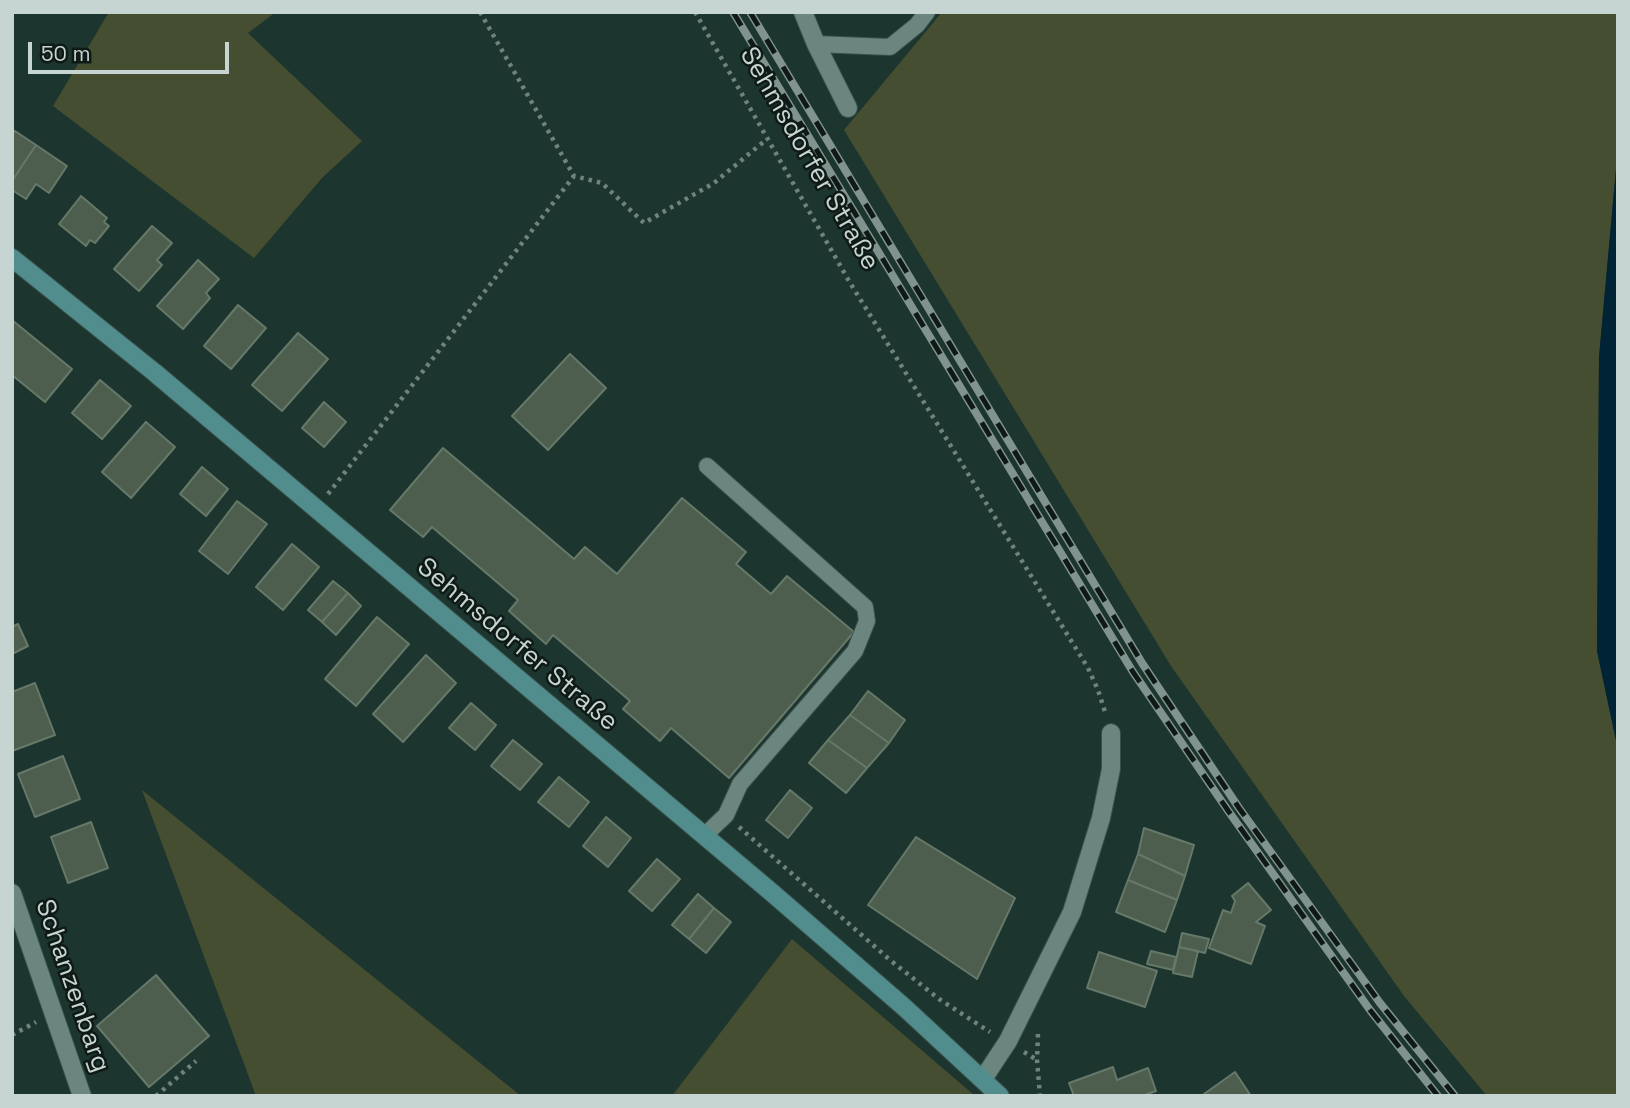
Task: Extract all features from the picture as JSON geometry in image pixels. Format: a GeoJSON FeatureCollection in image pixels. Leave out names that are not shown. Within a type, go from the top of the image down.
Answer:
{"type":"FeatureCollection","features":[{"type":"Feature","properties":{"kind":"main road","name":"Sehmsdorfer Straße"},"geometry":{"type":"LineString","coordinates":[[12,258],[154,372],[704,836],[852,962],[1000,1096]]}},
{"type":"Feature","properties":{"kind":"street"},"geometry":{"type":"LineString","coordinates":[[803,12],[848,108]]}},
{"type":"Feature","properties":{"kind":"street"},"geometry":{"type":"LineString","coordinates":[[983,1079],[1008,1041],[1072,912],[1101,818],[1111,769],[1111,733]]}},
{"type":"Feature","properties":{"kind":"street","name":"Schanzenbarg"},"geometry":{"type":"LineString","coordinates":[[12,893],[82,1096]]}},
{"type":"Feature","properties":{"kind":"lane"},"geometry":{"type":"LineString","coordinates":[[816,44],[890,47],[917,25],[927,12]]}},
{"type":"Feature","properties":{"kind":"lane"},"geometry":{"type":"LineString","coordinates":[[704,836],[726,815],[740,784],[855,651],[867,621],[864,607],[707,466]]}},
{"type":"Feature","properties":{"kind":"path"},"geometry":{"type":"LineString","coordinates":[[480,12],[574,176],[602,183],[644,223],[714,183],[766,139]]}},
{"type":"Feature","properties":{"kind":"path","name":"Sehmsdorfer Straße"},"geometry":{"type":"LineString","coordinates":[[695,12],[849,281],[1088,668],[1111,733]]}},
{"type":"Feature","properties":{"kind":"path"},"geometry":{"type":"LineString","coordinates":[[316,509],[574,176]]}},
{"type":"Feature","properties":{"kind":"path"},"geometry":{"type":"LineString","coordinates":[[726,815],[890,960],[947,1005],[1037,1060]]}},
{"type":"Feature","properties":{"kind":"path"},"geometry":{"type":"LineString","coordinates":[[13,1033],[35,1023]]}},
{"type":"Feature","properties":{"kind":"path"},"geometry":{"type":"LineString","coordinates":[[1038,1024],[1040,1096]]}},
{"type":"Feature","properties":{"kind":"path"},"geometry":{"type":"LineString","coordinates":[[156,1096],[196,1061]]}},
{"type":"Feature","properties":{"kind":"green space"},"geometry":{"type":"Polygon","coordinates":[[[109,12],[276,12],[248,33],[362,141],[322,178],[254,258],[53,106],[109,12]]]}},
{"type":"Feature","properties":{"kind":"green space"},"geometry":{"type":"Polygon","coordinates":[[[942,12],[1618,12],[1618,147],[1599,357],[1597,651],[1618,750],[1618,1096],[1487,1096],[1404,996],[1171,666],[844,130],[942,12]]]}},
{"type":"Feature","properties":{"kind":"green space"},"geometry":{"type":"Polygon","coordinates":[[[142,790],[521,1096],[256,1096],[142,790]]]}},
{"type":"Feature","properties":{"kind":"green space"},"geometry":{"type":"Polygon","coordinates":[[[792,939],[974,1095],[975,1096],[672,1096],[792,939]]]}},
{"type":"Feature","properties":{"kind":"water"},"geometry":{"type":"Polygon","coordinates":[[[1618,147],[1618,750],[1597,651],[1599,357],[1618,147]]]}},
{"type":"Feature","properties":{"kind":"building"},"geometry":{"type":"Polygon","coordinates":[[[15,131],[36,145],[12,181],[12,134],[15,131]]]}},
{"type":"Feature","properties":{"kind":"building"},"geometry":{"type":"Polygon","coordinates":[[[36,145],[67,166],[49,193],[36,184],[26,199],[12,190],[12,181],[36,145]]]}},
{"type":"Feature","properties":{"kind":"building"},"geometry":{"type":"Polygon","coordinates":[[[81,196],[107,218],[104,222],[109,226],[95,243],[90,240],[86,246],[59,224],[81,196]]]}},
{"type":"Feature","properties":{"kind":"building"},"geometry":{"type":"Polygon","coordinates":[[[152,226],[172,243],[157,260],[162,265],[139,291],[114,269],[152,226]]]}},
{"type":"Feature","properties":{"kind":"building"},"geometry":{"type":"Polygon","coordinates":[[[198,260],[219,279],[206,293],[210,298],[183,329],[157,306],[198,260]]]}},
{"type":"Feature","properties":{"kind":"building"},"geometry":{"type":"Polygon","coordinates":[[[238,305],[266,328],[231,369],[204,346],[238,305]]]}},
{"type":"Feature","properties":{"kind":"building"},"geometry":{"type":"Polygon","coordinates":[[[12,320],[72,369],[45,402],[12,375],[12,320]]]}},
{"type":"Feature","properties":{"kind":"building"},"geometry":{"type":"Polygon","coordinates":[[[298,333],[328,359],[282,411],[252,385],[298,333]]]}},
{"type":"Feature","properties":{"kind":"building"},"geometry":{"type":"Polygon","coordinates":[[[570,354],[606,388],[548,450],[512,416],[570,354]]]}},
{"type":"Feature","properties":{"kind":"building"},"geometry":{"type":"Polygon","coordinates":[[[100,380],[131,406],[102,439],[72,413],[100,380]]]}},
{"type":"Feature","properties":{"kind":"building"},"geometry":{"type":"Polygon","coordinates":[[[324,402],[346,422],[324,447],[302,428],[324,402]]]}},
{"type":"Feature","properties":{"kind":"building"},"geometry":{"type":"Polygon","coordinates":[[[146,422],[175,447],[131,498],[102,472],[146,422]]]}},
{"type":"Feature","properties":{"kind":"building"},"geometry":{"type":"Polygon","coordinates":[[[443,448],[574,559],[585,547],[617,574],[682,498],[746,552],[736,564],[771,594],[787,576],[854,632],[729,778],[671,728],[660,741],[623,709],[630,701],[553,635],[546,644],[509,611],[518,600],[432,527],[423,537],[390,510],[443,448]]]}},
{"type":"Feature","properties":{"kind":"building"},"geometry":{"type":"Polygon","coordinates":[[[202,467],[228,489],[206,516],[180,494],[202,467]]]}},
{"type":"Feature","properties":{"kind":"building"},"geometry":{"type":"Polygon","coordinates":[[[237,501],[267,524],[228,574],[199,551],[237,501]]]}},
{"type":"Feature","properties":{"kind":"building"},"geometry":{"type":"Polygon","coordinates":[[[292,544],[319,567],[283,610],[256,587],[292,544]]]}},
{"type":"Feature","properties":{"kind":"building"},"geometry":{"type":"Polygon","coordinates":[[[333,581],[348,593],[322,622],[308,610],[333,581]]]}},
{"type":"Feature","properties":{"kind":"building"},"geometry":{"type":"Polygon","coordinates":[[[348,593],[361,606],[336,635],[322,622],[348,593]]]}},
{"type":"Feature","properties":{"kind":"building"},"geometry":{"type":"Polygon","coordinates":[[[377,617],[409,644],[356,706],[325,679],[377,617]]]}},
{"type":"Feature","properties":{"kind":"building"},"geometry":{"type":"Polygon","coordinates":[[[18,624],[28,646],[12,654],[12,627],[18,624]]]}},
{"type":"Feature","properties":{"kind":"building"},"geometry":{"type":"Polygon","coordinates":[[[426,655],[456,683],[403,742],[373,714],[426,655]]]}},
{"type":"Feature","properties":{"kind":"building"},"geometry":{"type":"Polygon","coordinates":[[[35,683],[55,735],[12,751],[12,692],[35,683]]]}},
{"type":"Feature","properties":{"kind":"building"},"geometry":{"type":"Polygon","coordinates":[[[868,691],[905,720],[889,743],[850,715],[868,691]]]}},
{"type":"Feature","properties":{"kind":"building"},"geometry":{"type":"Polygon","coordinates":[[[471,703],[496,725],[475,750],[449,728],[471,703]]]}},
{"type":"Feature","properties":{"kind":"building"},"geometry":{"type":"Polygon","coordinates":[[[850,715],[889,743],[867,768],[828,740],[850,715]]]}},
{"type":"Feature","properties":{"kind":"building"},"geometry":{"type":"Polygon","coordinates":[[[513,740],[542,764],[520,790],[491,766],[513,740]]]}},
{"type":"Feature","properties":{"kind":"building"},"geometry":{"type":"Polygon","coordinates":[[[828,740],[867,768],[846,793],[809,763],[828,740]]]}},
{"type":"Feature","properties":{"kind":"building"},"geometry":{"type":"Polygon","coordinates":[[[63,756],[80,799],[35,817],[18,774],[63,756]]]}},
{"type":"Feature","properties":{"kind":"building"},"geometry":{"type":"Polygon","coordinates":[[[559,777],[589,802],[569,827],[538,802],[559,777]]]}},
{"type":"Feature","properties":{"kind":"building"},"geometry":{"type":"Polygon","coordinates":[[[790,790],[812,808],[788,838],[766,820],[790,790]]]}},
{"type":"Feature","properties":{"kind":"building"},"geometry":{"type":"Polygon","coordinates":[[[606,817],[631,838],[608,867],[583,846],[606,817]]]}},
{"type":"Feature","properties":{"kind":"building"},"geometry":{"type":"Polygon","coordinates":[[[91,822],[108,868],[68,883],[51,837],[91,822]]]}},
{"type":"Feature","properties":{"kind":"building"},"geometry":{"type":"Polygon","coordinates":[[[1144,828],[1194,845],[1185,876],[1138,854],[1144,828]]]}},
{"type":"Feature","properties":{"kind":"building"},"geometry":{"type":"Polygon","coordinates":[[[916,837],[1015,898],[977,979],[868,905],[916,837]]]}},
{"type":"Feature","properties":{"kind":"building"},"geometry":{"type":"Polygon","coordinates":[[[1138,854],[1185,876],[1177,900],[1128,880],[1138,854]]]}},
{"type":"Feature","properties":{"kind":"building"},"geometry":{"type":"Polygon","coordinates":[[[657,859],[680,879],[652,911],[629,891],[657,859]]]}},
{"type":"Feature","properties":{"kind":"building"},"geometry":{"type":"Polygon","coordinates":[[[1128,880],[1177,900],[1165,932],[1116,912],[1128,880]]]}},
{"type":"Feature","properties":{"kind":"building"},"geometry":{"type":"Polygon","coordinates":[[[1248,883],[1271,910],[1256,922],[1265,926],[1251,964],[1209,948],[1223,910],[1231,913],[1235,901],[1232,896],[1248,883]]]}},
{"type":"Feature","properties":{"kind":"building"},"geometry":{"type":"Polygon","coordinates":[[[698,894],[714,908],[689,939],[672,925],[698,894]]]}},
{"type":"Feature","properties":{"kind":"building"},"geometry":{"type":"Polygon","coordinates":[[[714,908],[731,922],[706,953],[689,939],[714,908]]]}},
{"type":"Feature","properties":{"kind":"building"},"geometry":{"type":"Polygon","coordinates":[[[1182,933],[1209,939],[1205,953],[1179,947],[1182,933]]]}},
{"type":"Feature","properties":{"kind":"building"},"geometry":{"type":"Polygon","coordinates":[[[1179,947],[1198,951],[1192,977],[1173,973],[1179,947]]]}},
{"type":"Feature","properties":{"kind":"building"},"geometry":{"type":"Polygon","coordinates":[[[1151,951],[1176,957],[1173,970],[1147,964],[1151,951]]]}},
{"type":"Feature","properties":{"kind":"building"},"geometry":{"type":"Polygon","coordinates":[[[1099,952],[1157,971],[1145,1007],[1087,988],[1099,952]]]}},
{"type":"Feature","properties":{"kind":"building"},"geometry":{"type":"Polygon","coordinates":[[[156,975],[209,1036],[149,1087],[97,1026],[156,975]]]}},
{"type":"Feature","properties":{"kind":"building"},"geometry":{"type":"Polygon","coordinates":[[[1113,1067],[1117,1080],[1148,1068],[1156,1091],[1142,1096],[1074,1096],[1069,1083],[1113,1067]]]}},
{"type":"Feature","properties":{"kind":"building"},"geometry":{"type":"Polygon","coordinates":[[[1235,1072],[1251,1096],[1205,1096],[1204,1094],[1235,1072]]]}},
{"type":"Feature","properties":{"kind":"railway"},"geometry":{"type":"LineString","coordinates":[[733,12],[1133,672],[1370,1010],[1438,1096]]}},
{"type":"Feature","properties":{"kind":"railway"},"geometry":{"type":"LineString","coordinates":[[750,12],[1142,663],[1239,808],[1380,1003],[1455,1096]]}}]}
